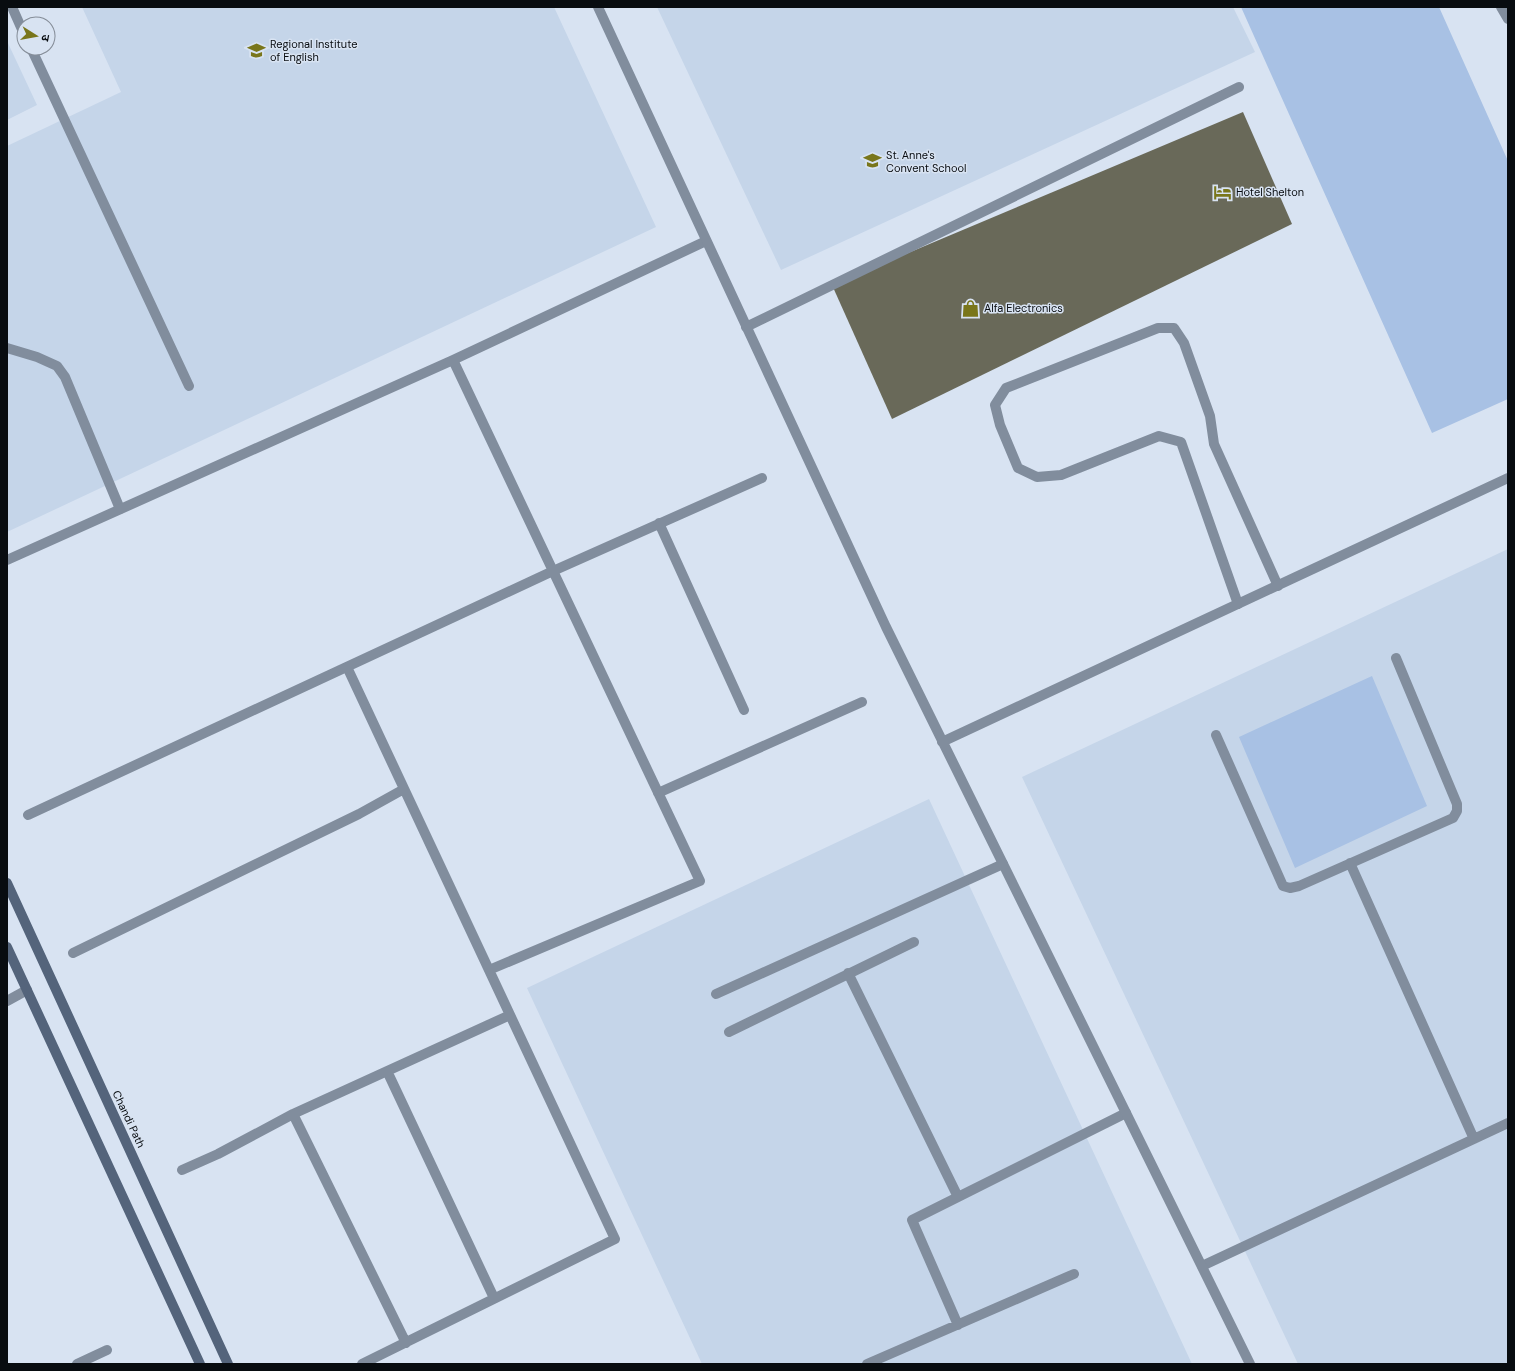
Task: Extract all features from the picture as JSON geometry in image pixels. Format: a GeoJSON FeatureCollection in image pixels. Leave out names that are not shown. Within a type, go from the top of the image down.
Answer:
{"type":"FeatureCollection","features":[{"type":"Feature","properties":{"kind":"main road","name":"Chandi Path"},"geometry":{"type":"LineString","coordinates":[[7,883],[228,1364]]}},
{"type":"Feature","properties":{"kind":"main road"},"geometry":{"type":"LineString","coordinates":[[7,947],[200,1364]]}},
{"type":"Feature","properties":{"kind":"street"},"geometry":{"type":"LineString","coordinates":[[598,7],[886,627],[1250,1364]]}},
{"type":"Feature","properties":{"kind":"street"},"geometry":{"type":"LineString","coordinates":[[1501,7],[1508,19]]}},
{"type":"Feature","properties":{"kind":"street"},"geometry":{"type":"LineString","coordinates":[[35,56],[189,386]]}},
{"type":"Feature","properties":{"kind":"street"},"geometry":{"type":"LineString","coordinates":[[746,326],[1239,87]]}},
{"type":"Feature","properties":{"kind":"street"},"geometry":{"type":"LineString","coordinates":[[7,560],[453,360],[706,241]]}},
{"type":"Feature","properties":{"kind":"street"},"geometry":{"type":"LineString","coordinates":[[1238,604],[1181,442],[1159,436],[1061,475],[1037,477],[1018,468],[1000,425],[995,405],[1006,388],[1158,328],[1174,328],[1184,343],[1207,408],[1214,444],[1278,586]]}},
{"type":"Feature","properties":{"kind":"street"},"geometry":{"type":"LineString","coordinates":[[7,348],[57,366],[65,377],[120,509]]}},
{"type":"Feature","properties":{"kind":"street"},"geometry":{"type":"LineString","coordinates":[[453,360],[700,881],[489,970]]}},
{"type":"Feature","properties":{"kind":"street"},"geometry":{"type":"LineString","coordinates":[[28,815],[553,571],[762,478]]}},
{"type":"Feature","properties":{"kind":"street"},"geometry":{"type":"LineString","coordinates":[[942,742],[1508,478]]}},
{"type":"Feature","properties":{"kind":"street"},"geometry":{"type":"LineString","coordinates":[[659,524],[744,710]]}},
{"type":"Feature","properties":{"kind":"street"},"geometry":{"type":"LineString","coordinates":[[1216,735],[1283,886],[1290,888],[1299,886],[1453,818],[1458,811],[1457,804],[1396,658]]}},
{"type":"Feature","properties":{"kind":"street"},"geometry":{"type":"LineString","coordinates":[[347,667],[615,1239],[362,1364]]}},
{"type":"Feature","properties":{"kind":"street"},"geometry":{"type":"LineString","coordinates":[[658,793],[862,702]]}},
{"type":"Feature","properties":{"kind":"street"},"geometry":{"type":"LineString","coordinates":[[73,953],[359,814],[404,789]]}},
{"type":"Feature","properties":{"kind":"street"},"geometry":{"type":"LineString","coordinates":[[1350,863],[1474,1139]]}},
{"type":"Feature","properties":{"kind":"street"},"geometry":{"type":"LineString","coordinates":[[716,994],[1003,864]]}},
{"type":"Feature","properties":{"kind":"street"},"geometry":{"type":"LineString","coordinates":[[729,1032],[914,942]]}},
{"type":"Feature","properties":{"kind":"street"},"geometry":{"type":"LineString","coordinates":[[848,973],[958,1197]]}},
{"type":"Feature","properties":{"kind":"street"},"geometry":{"type":"LineString","coordinates":[[7,1001],[27,990]]}},
{"type":"Feature","properties":{"kind":"street"},"geometry":{"type":"LineString","coordinates":[[182,1170],[218,1154],[293,1114],[510,1015]]}},
{"type":"Feature","properties":{"kind":"street"},"geometry":{"type":"LineString","coordinates":[[387,1071],[494,1298]]}},
{"type":"Feature","properties":{"kind":"street"},"geometry":{"type":"LineString","coordinates":[[958,1325],[912,1220],[1126,1113]]}},
{"type":"Feature","properties":{"kind":"street"},"geometry":{"type":"LineString","coordinates":[[293,1114],[406,1343]]}},
{"type":"Feature","properties":{"kind":"street"},"geometry":{"type":"LineString","coordinates":[[1202,1266],[1508,1123]]}},
{"type":"Feature","properties":{"kind":"street"},"geometry":{"type":"LineString","coordinates":[[867,1364],[1074,1274]]}},
{"type":"Feature","properties":{"kind":"street"},"geometry":{"type":"LineString","coordinates":[[77,1364],[107,1350]]}},
{"type":"Feature","properties":{"kind":"shaded area"},"geometry":{"type":"Polygon","coordinates":[[[82,7],[554,7],[656,227],[7,532],[7,146],[121,92],[82,7]]]}},
{"type":"Feature","properties":{"kind":"shaded area","name":"St. Anne's Convent School"},"geometry":{"type":"Polygon","coordinates":[[[657,7],[1233,7],[1255,52],[781,270],[657,7]]]}},
{"type":"Feature","properties":{"kind":"shaded area"},"geometry":{"type":"Polygon","coordinates":[[[1241,7],[1439,7],[1508,161],[1508,399],[1432,433],[1241,7]]]}},
{"type":"Feature","properties":{"kind":"shaded area"},"geometry":{"type":"Polygon","coordinates":[[[7,41],[37,105],[7,120],[7,41]]]}},
{"type":"Feature","properties":{"kind":"shaded area"},"geometry":{"type":"Polygon","coordinates":[[[1508,549],[1508,1364],[1298,1364],[1022,777],[1508,549]]]}},
{"type":"Feature","properties":{"kind":"shaded area"},"geometry":{"type":"Polygon","coordinates":[[[1372,676],[1427,806],[1295,868],[1239,737],[1372,676]]]}},
{"type":"Feature","properties":{"kind":"shaded area"},"geometry":{"type":"Polygon","coordinates":[[[929,799],[1192,1364],[702,1364],[527,988],[929,799]]]}},
{"type":"Feature","properties":{"kind":"building"},"geometry":{"type":"Polygon","coordinates":[[[1243,112],[1292,224],[892,419],[832,285],[1243,112]]]}},
{"type":"Feature","properties":{"kind":"place","name":"Regional Institute of English"},"geometry":{"type":"Point","coordinates":[257,50]}},
{"type":"Feature","properties":{"kind":"place","name":"St. Anne's Convent School"},"geometry":{"type":"Point","coordinates":[873,161]}},
{"type":"Feature","properties":{"kind":"place","name":"Hotel Shelton"},"geometry":{"type":"Point","coordinates":[1223,192]}},
{"type":"Feature","properties":{"kind":"place","name":"Alfa Electronics"},"geometry":{"type":"Point","coordinates":[971,308]}}]}
